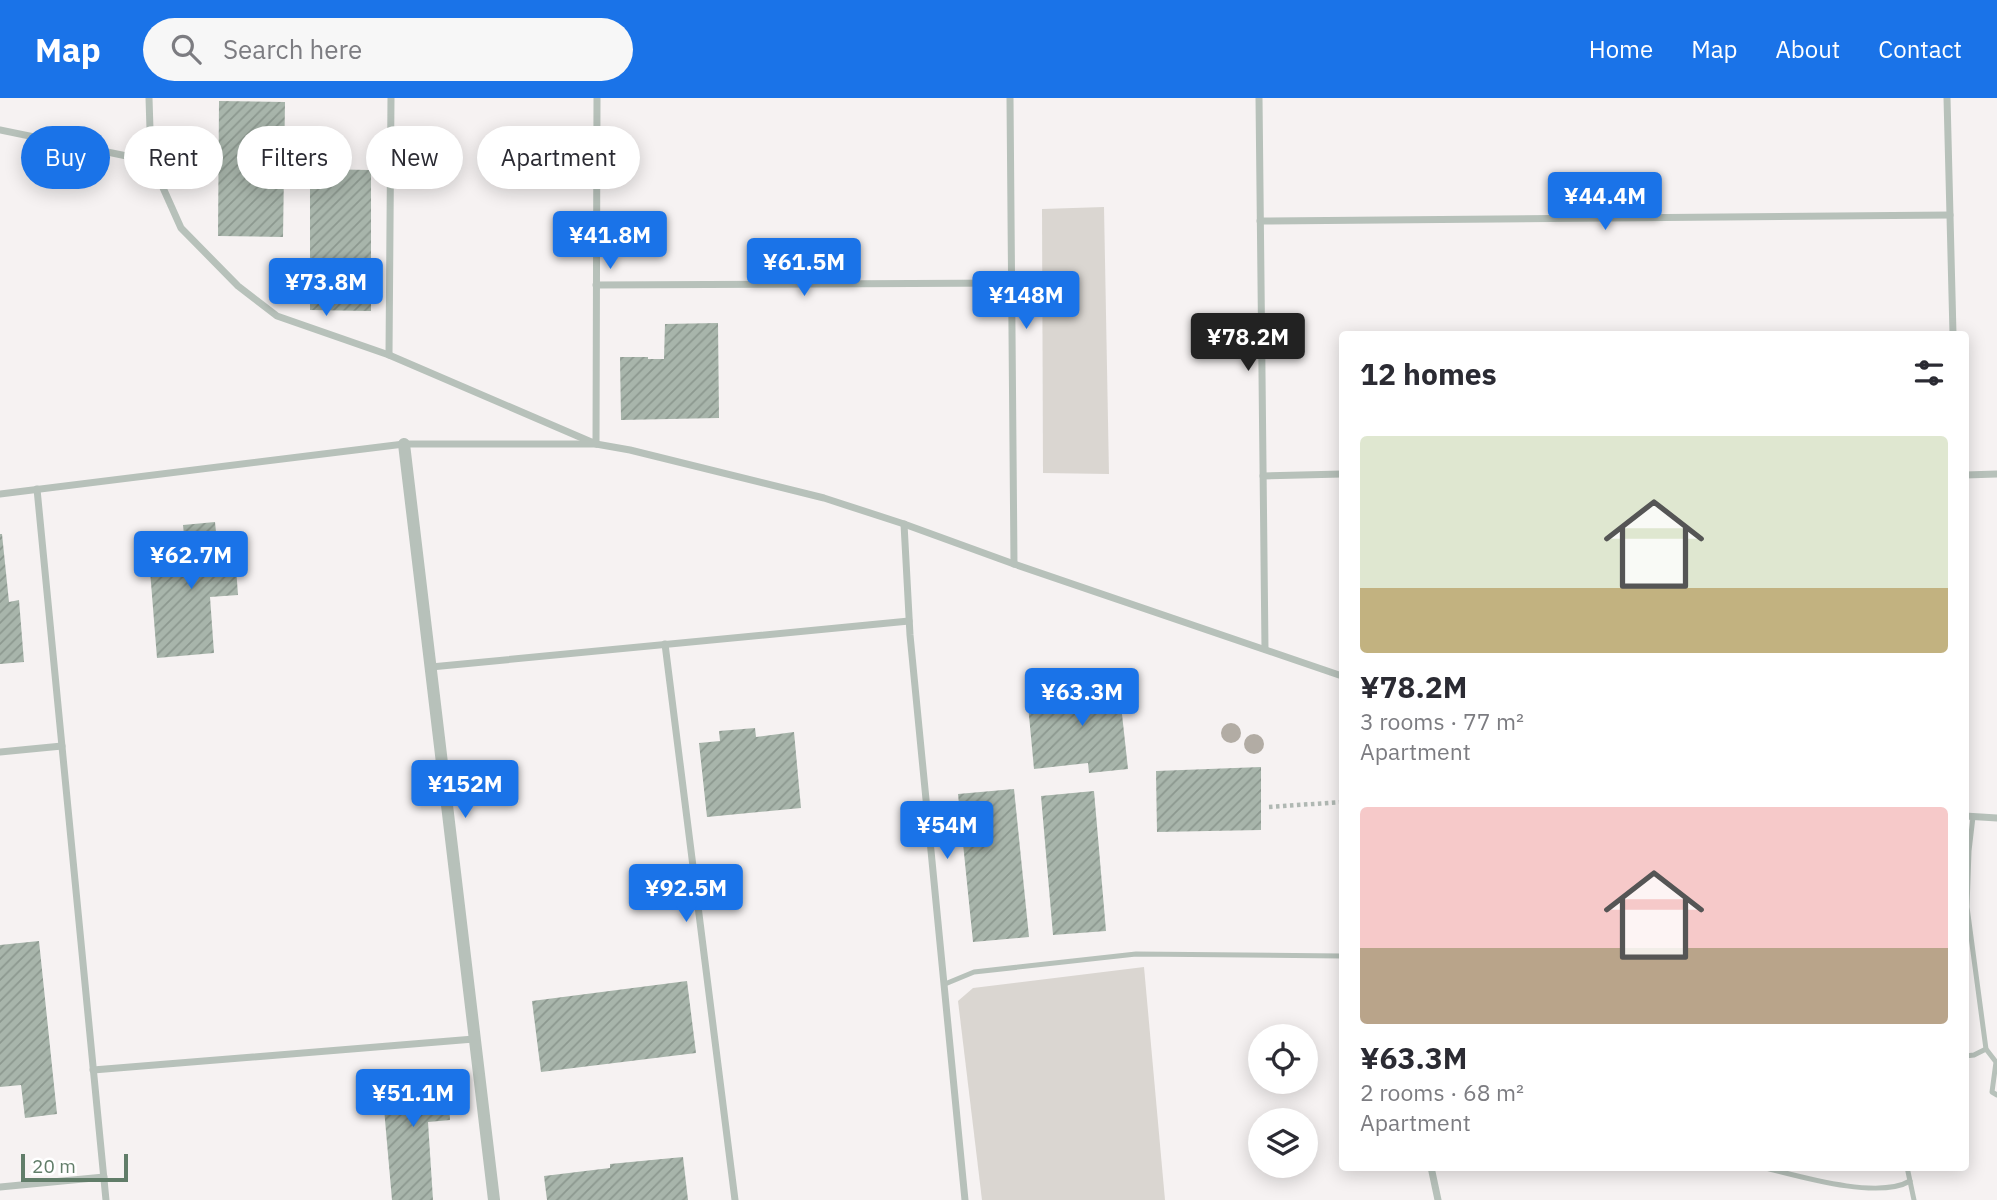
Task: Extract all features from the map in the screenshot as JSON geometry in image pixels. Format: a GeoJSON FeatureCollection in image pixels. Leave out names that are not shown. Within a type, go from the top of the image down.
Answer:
{"type":"FeatureCollection","features":[{"type":"Feature","properties":{"kind":"street"},"geometry":{"type":"LineString","coordinates":[[149,98],[150,126]]}},
{"type":"Feature","properties":{"kind":"street"},"geometry":{"type":"LineString","coordinates":[[389,355],[391,98]]}},
{"type":"Feature","properties":{"kind":"street"},"geometry":{"type":"LineString","coordinates":[[596,444],[597,98]]}},
{"type":"Feature","properties":{"kind":"street"},"geometry":{"type":"LineString","coordinates":[[1010,98],[1014,564]]}},
{"type":"Feature","properties":{"kind":"street"},"geometry":{"type":"LineString","coordinates":[[1259,98],[1265,649]]}},
{"type":"Feature","properties":{"kind":"street"},"geometry":{"type":"LineString","coordinates":[[1947,98],[1953,331]]}},
{"type":"Feature","properties":{"kind":"street"},"geometry":{"type":"LineString","coordinates":[[0,130],[124,155]]}},
{"type":"Feature","properties":{"kind":"street"},"geometry":{"type":"LineString","coordinates":[[164,189],[181,228],[238,286],[277,316],[389,355],[596,444]]}},
{"type":"Feature","properties":{"kind":"street"},"geometry":{"type":"LineString","coordinates":[[1261,221],[1950,215]]}},
{"type":"Feature","properties":{"kind":"street"},"geometry":{"type":"LineString","coordinates":[[596,285],[1011,283]]}},
{"type":"Feature","properties":{"kind":"street"},"geometry":{"type":"LineString","coordinates":[[404,444],[494,1200]]}},
{"type":"Feature","properties":{"kind":"street"},"geometry":{"type":"LineString","coordinates":[[0,494],[404,444],[596,444],[824,498],[1339,675]]}},
{"type":"Feature","properties":{"kind":"street"},"geometry":{"type":"LineString","coordinates":[[1263,476],[1339,474]]}},
{"type":"Feature","properties":{"kind":"street"},"geometry":{"type":"LineString","coordinates":[[1969,475],[1997,474]]}},
{"type":"Feature","properties":{"kind":"street"},"geometry":{"type":"LineString","coordinates":[[37,489],[106,1200]]}},
{"type":"Feature","properties":{"kind":"street"},"geometry":{"type":"LineString","coordinates":[[904,524],[909,621],[965,1200]]}},
{"type":"Feature","properties":{"kind":"street"},"geometry":{"type":"LineString","coordinates":[[431,667],[909,621]]}},
{"type":"Feature","properties":{"kind":"street"},"geometry":{"type":"LineString","coordinates":[[665,644],[735,1200]]}},
{"type":"Feature","properties":{"kind":"street"},"geometry":{"type":"LineString","coordinates":[[0,752],[62,746]]}},
{"type":"Feature","properties":{"kind":"street"},"geometry":{"type":"LineString","coordinates":[[1969,817],[1997,818]]}},
{"type":"Feature","properties":{"kind":"street"},"geometry":{"type":"LineString","coordinates":[[93,1070],[474,1039]]}},
{"type":"Feature","properties":{"kind":"street"},"geometry":{"type":"LineString","coordinates":[[1432,1171],[1438,1200]]}},
{"type":"Feature","properties":{"kind":"street"},"geometry":{"type":"LineString","coordinates":[[0,1187],[104,1177]]}},
{"type":"Feature","properties":{"kind":"lane"},"geometry":{"type":"LineString","coordinates":[[1969,817],[1969,851]]}},
{"type":"Feature","properties":{"kind":"lane"},"geometry":{"type":"LineString","coordinates":[[1969,921],[1986,1049],[1996,1062],[1992,1092],[1997,1095]]}},
{"type":"Feature","properties":{"kind":"lane"},"geometry":{"type":"LineString","coordinates":[[945,984],[974,972],[1136,954],[1339,956]]}},
{"type":"Feature","properties":{"kind":"lane"},"geometry":{"type":"LineString","coordinates":[[1969,1056],[1986,1049]]}},
{"type":"Feature","properties":{"kind":"lane"},"geometry":{"type":"LineString","coordinates":[[1778,1171],[1843,1187],[1899,1188],[1910,1181]]}},
{"type":"Feature","properties":{"kind":"lane"},"geometry":{"type":"LineString","coordinates":[[1909,1171],[1914,1200]]}},
{"type":"Feature","properties":{"kind":"path"},"geometry":{"type":"LineString","coordinates":[[1269,807],[1339,802]]}},
{"type":"Feature","properties":{"kind":"shaded area"},"geometry":{"type":"Polygon","coordinates":[[[1104,207],[1109,474],[1043,473],[1042,209],[1104,207]]]}},
{"type":"Feature","properties":{"kind":"shaded area"},"geometry":{"type":"Polygon","coordinates":[[[1144,967],[1165,1200],[982,1200],[958,1001],[973,988],[1144,967]]]}},
{"type":"Feature","properties":{"kind":"building"},"geometry":{"type":"Polygon","coordinates":[[[219,101],[285,102],[285,126],[237,126],[237,189],[284,189],[283,237],[218,236],[218,189],[223,189],[223,126],[219,126],[219,101]]]}},
{"type":"Feature","properties":{"kind":"building"},"geometry":{"type":"Polygon","coordinates":[[[352,170],[366,170],[366,189],[371,189],[371,311],[310,310],[310,189],[352,189],[352,170]]]}},
{"type":"Feature","properties":{"kind":"building"},"geometry":{"type":"Polygon","coordinates":[[[718,323],[719,418],[621,420],[620,357],[664,359],[665,324],[718,323]]]}},
{"type":"Feature","properties":{"kind":"building"},"geometry":{"type":"Polygon","coordinates":[[[215,522],[217,542],[234,540],[238,595],[210,597],[214,653],[157,658],[149,558],[186,555],[183,525],[215,522]]]}},
{"type":"Feature","properties":{"kind":"building"},"geometry":{"type":"Polygon","coordinates":[[[0,534],[9,602],[19,600],[24,662],[0,664],[0,534]]]}},
{"type":"Feature","properties":{"kind":"building"},"geometry":{"type":"Polygon","coordinates":[[[1123,674],[1126,705],[1121,705],[1128,769],[1089,773],[1088,763],[1034,769],[1028,705],[1069,701],[1068,693],[1082,691],[1081,678],[1123,674]]]}},
{"type":"Feature","properties":{"kind":"building"},"geometry":{"type":"Polygon","coordinates":[[[755,728],[756,737],[794,732],[801,808],[707,817],[699,743],[720,741],[719,731],[755,728]]]}},
{"type":"Feature","properties":{"kind":"building"},"geometry":{"type":"Polygon","coordinates":[[[1261,767],[1261,830],[1157,832],[1156,771],[1261,767]]]}},
{"type":"Feature","properties":{"kind":"building"},"geometry":{"type":"Polygon","coordinates":[[[1014,789],[1029,937],[973,942],[958,794],[1014,789]]]}},
{"type":"Feature","properties":{"kind":"building"},"geometry":{"type":"Polygon","coordinates":[[[1094,791],[1106,931],[1053,935],[1041,796],[1094,791]]]}},
{"type":"Feature","properties":{"kind":"building"},"geometry":{"type":"Polygon","coordinates":[[[39,941],[57,1114],[25,1118],[21,1085],[0,1087],[0,945],[39,941]]]}},
{"type":"Feature","properties":{"kind":"building"},"geometry":{"type":"Polygon","coordinates":[[[687,981],[696,1053],[541,1072],[532,1001],[687,981]]]}},
{"type":"Feature","properties":{"kind":"building"},"geometry":{"type":"Polygon","coordinates":[[[447,1070],[450,1120],[428,1122],[433,1200],[392,1200],[381,1074],[447,1070]]]}},
{"type":"Feature","properties":{"kind":"building"},"geometry":{"type":"Polygon","coordinates":[[[683,1157],[688,1200],[547,1200],[544,1176],[610,1168],[610,1164],[683,1157]]]}}]}
